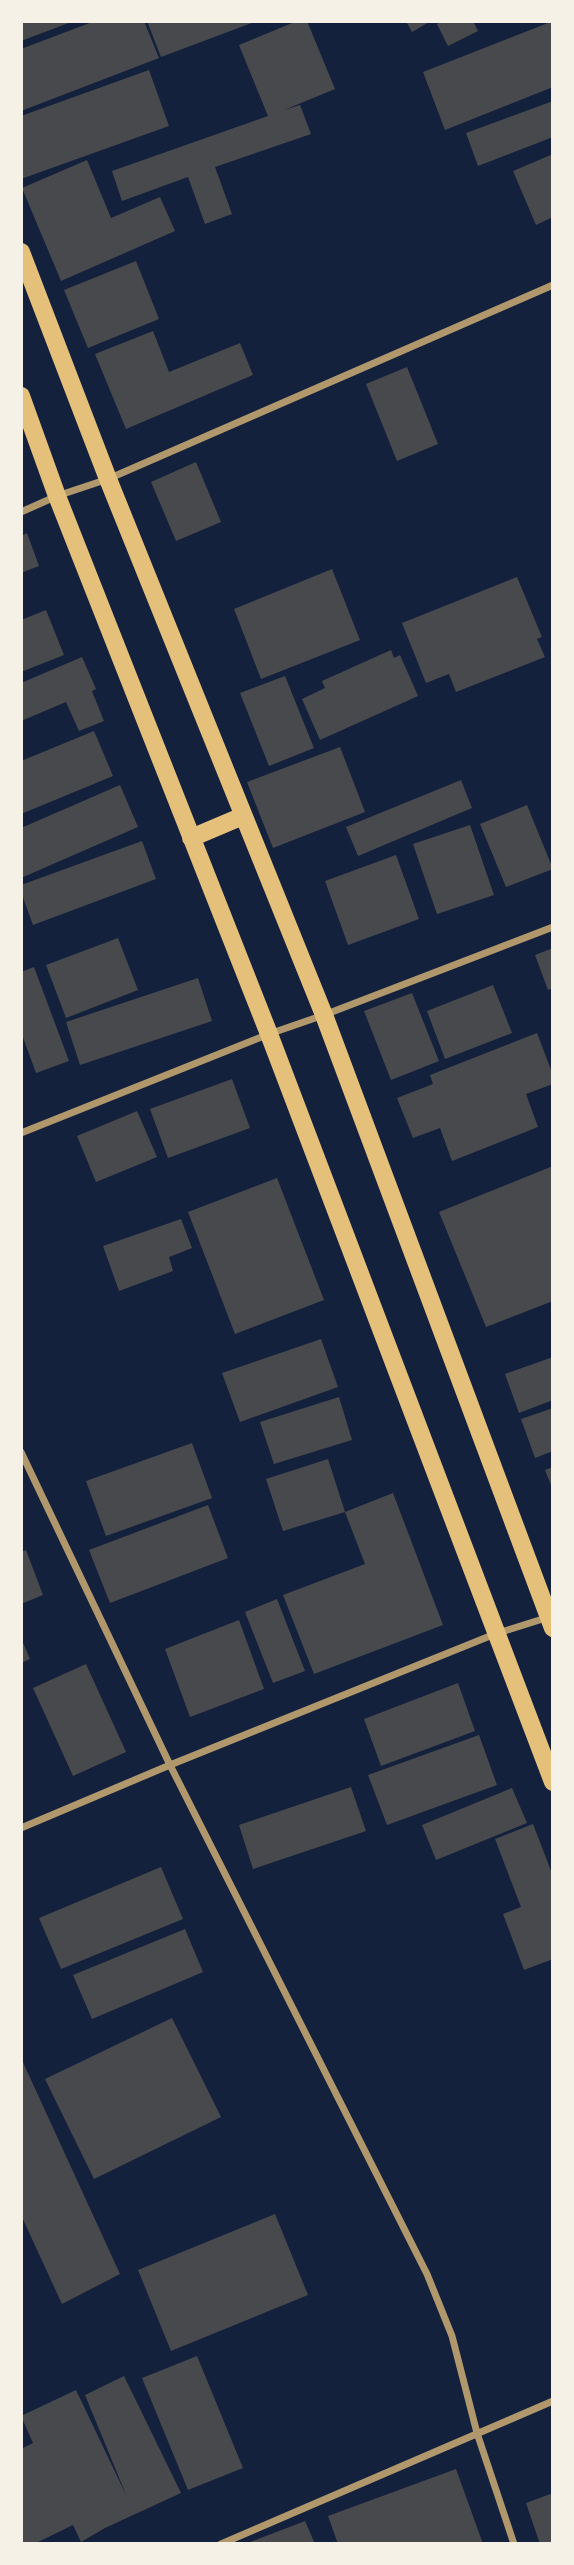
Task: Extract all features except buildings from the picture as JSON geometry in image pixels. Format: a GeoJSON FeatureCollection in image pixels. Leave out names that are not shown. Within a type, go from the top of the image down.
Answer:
{"type":"FeatureCollection","features":[{"type":"Feature","properties":{"kind":"main road"},"geometry":{"type":"LineString","coordinates":[[21,252],[108,479],[324,1016],[552,1620]]}},
{"type":"Feature","properties":{"kind":"main road"},"geometry":{"type":"LineString","coordinates":[[21,396],[57,496],[269,1034],[553,1782]]}},
{"type":"Feature","properties":{"kind":"main road"},"geometry":{"type":"LineString","coordinates":[[191,838],[243,816]]}},
{"type":"Feature","properties":{"kind":"street"},"geometry":{"type":"LineString","coordinates":[[21,512],[57,496],[108,479],[553,285]]}},
{"type":"Feature","properties":{"kind":"street"},"geometry":{"type":"LineString","coordinates":[[21,1133],[269,1034],[324,1016],[553,927]]}},
{"type":"Feature","properties":{"kind":"street"},"geometry":{"type":"LineString","coordinates":[[21,1452],[170,1765],[427,2274],[452,2336],[477,2432],[514,2544]]}},
{"type":"Feature","properties":{"kind":"street"},"geometry":{"type":"LineString","coordinates":[[21,1828],[495,1634],[552,1620]]}},
{"type":"Feature","properties":{"kind":"street"},"geometry":{"type":"LineString","coordinates":[[221,2544],[553,2401]]}}]}
